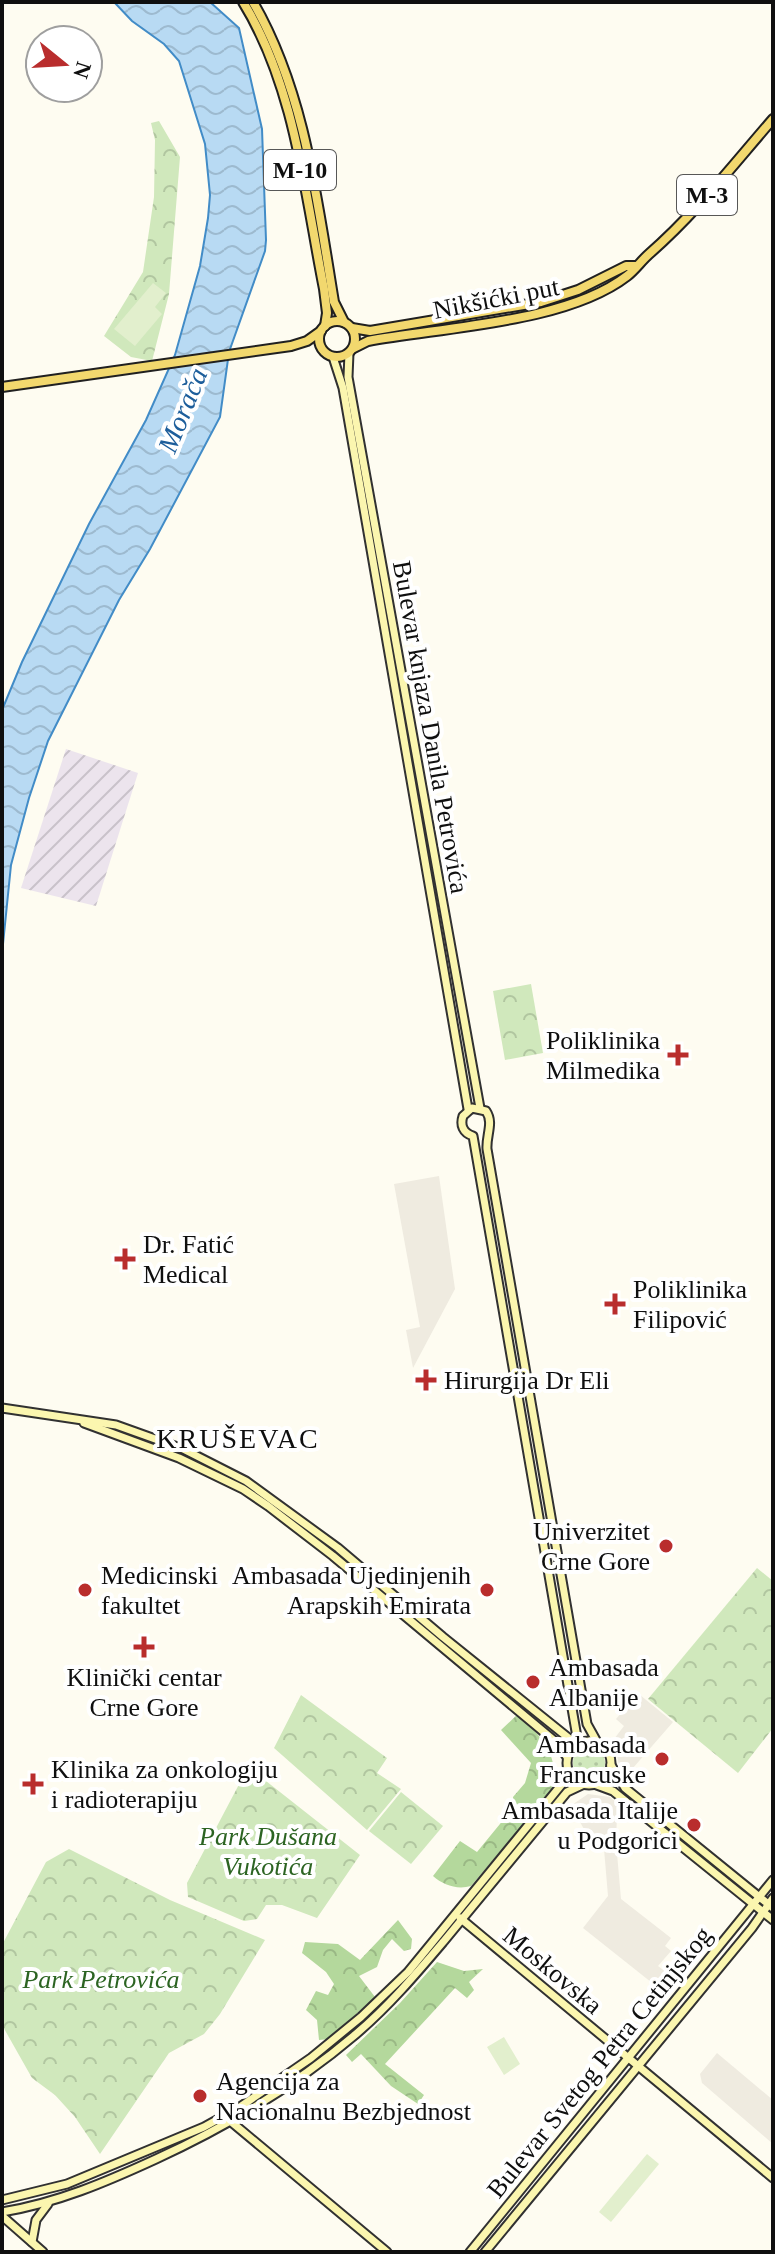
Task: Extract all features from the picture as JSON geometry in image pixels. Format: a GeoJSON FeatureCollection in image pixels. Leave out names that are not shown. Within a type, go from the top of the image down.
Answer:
{"type":"FeatureCollection","features":[{"type":"Feature","properties":{"kind":"main road","name":"M-10"},"geometry":{"type":"LineString","coordinates":[[243,2],[262,37],[274,70],[299,165],[324,289],[327,313],[323,328]]}},
{"type":"Feature","properties":{"kind":"main road","name":"M-10"},"geometry":{"type":"LineString","coordinates":[[253,2],[283,66],[310,163],[334,302],[344,322]]}},
{"type":"Feature","properties":{"kind":"main road","name":"Nikšićki put"},"geometry":{"type":"LineString","coordinates":[[352,350],[368,341],[559,308],[607,288],[630,275],[685,220],[773,119]]}},
{"type":"Feature","properties":{"kind":"main road"},"geometry":{"type":"LineString","coordinates":[[299,165],[310,163]]}},
{"type":"Feature","properties":{"kind":"main road","name":"Nikšićki put"},"geometry":{"type":"LineString","coordinates":[[352,328],[370,331],[541,302],[578,290],[626,266],[636,266]]}},
{"type":"Feature","properties":{"kind":"main road"},"geometry":{"type":"LineString","coordinates":[[2,387],[276,349],[313,338],[334,321],[344,322],[352,328],[356,338],[352,350]]}},
{"type":"Feature","properties":{"kind":"main road"},"geometry":{"type":"LineString","coordinates":[[323,328],[319,342],[324,352]]}},
{"type":"Feature","properties":{"kind":"main road"},"geometry":{"type":"LineString","coordinates":[[291,346],[324,352],[333,357]]}},
{"type":"Feature","properties":{"kind":"main road","name":"M-3"},"geometry":{"type":"LineString","coordinates":[[333,357],[343,357],[352,350]]}},
{"type":"Feature","properties":{"kind":"main road","name":"Bulevar knjaza Danila Petrovića"},"geometry":{"type":"LineString","coordinates":[[352,350],[347,362],[348,377],[480,1108],[486,1111],[490,1119],[486,1133],[487,1149],[587,1724],[597,1742]]}},
{"type":"Feature","properties":{"kind":"main road","name":"Bulevar knjaza Danila Petrovića"},"geometry":{"type":"LineString","coordinates":[[333,357],[343,388],[468,1109],[462,1125],[466,1133],[473,1136],[577,1743]]}},
{"type":"Feature","properties":{"kind":"main road"},"geometry":{"type":"LineString","coordinates":[[468,1109],[480,1108]]}},
{"type":"Feature","properties":{"kind":"main road"},"geometry":{"type":"LineString","coordinates":[[473,1136],[486,1133]]}},
{"type":"Feature","properties":{"kind":"main road"},"geometry":{"type":"LineString","coordinates":[[3,1408],[95,1421],[144,1434],[225,1469],[296,1515],[577,1743]]}},
{"type":"Feature","properties":{"kind":"main road"},"geometry":{"type":"LineString","coordinates":[[76,1420],[179,1458],[243,1489],[283,1517],[557,1743],[567,1757],[569,1773],[577,1782],[613,1791],[756,1901],[770,1906],[773,1920]]}},
{"type":"Feature","properties":{"kind":"main road"},"geometry":{"type":"LineString","coordinates":[[567,1757],[577,1743],[588,1740],[597,1742],[607,1750],[611,1765],[625,1788],[756,1901]]}},
{"type":"Feature","properties":{"kind":"main road"},"geometry":{"type":"LineString","coordinates":[[594,1784],[604,1779],[611,1765]]}},
{"type":"Feature","properties":{"kind":"main road"},"geometry":{"type":"LineString","coordinates":[[2,2214],[49,2203],[116,2177],[229,2119],[316,2065],[356,2034],[409,1982],[569,1773]]}},
{"type":"Feature","properties":{"kind":"main road"},"geometry":{"type":"LineString","coordinates":[[458,1917],[567,1792],[584,1784]]}},
{"type":"Feature","properties":{"kind":"main road","name":"Bulevar Svetog Petra Cetinjskog"},"geometry":{"type":"LineString","coordinates":[[470,2252],[773,1880]]}},
{"type":"Feature","properties":{"kind":"main road","name":"Bulevar Svetog Petra Cetinjskog"},"geometry":{"type":"LineString","coordinates":[[485,2252],[770,1906]]}},
{"type":"Feature","properties":{"kind":"main road","name":"Moskovska"},"geometry":{"type":"LineString","coordinates":[[458,1917],[773,2178]]}},
{"type":"Feature","properties":{"kind":"main road"},"geometry":{"type":"LineString","coordinates":[[2,2200],[67,2184],[229,2119]]}},
{"type":"Feature","properties":{"kind":"main road"},"geometry":{"type":"LineString","coordinates":[[229,2119],[387,2252]]}},
{"type":"Feature","properties":{"kind":"main road"},"geometry":{"type":"LineString","coordinates":[[32,2242],[36,2220],[49,2203]]}},
{"type":"Feature","properties":{"kind":"main road"},"geometry":{"type":"LineString","coordinates":[[2,2214],[43,2252]]}},
{"type":"Feature","properties":{"kind":"shaded area"},"geometry":{"type":"Polygon","coordinates":[[[66,749],[138,773],[96,906],[21,888],[66,749]]]}},
{"type":"Feature","properties":{"kind":"shaded area"},"geometry":{"type":"Polygon","coordinates":[[[439,1176],[455,1289],[413,1368],[406,1330],[420,1327],[394,1184],[439,1176]]]}},
{"type":"Feature","properties":{"kind":"shaded area"},"geometry":{"type":"Polygon","coordinates":[[[640,1695],[673,1722],[625,1780],[616,1749],[611,1743],[624,1726],[616,1719],[640,1695]]]}},
{"type":"Feature","properties":{"kind":"shaded area"},"geometry":{"type":"Polygon","coordinates":[[[588,1794],[610,1797],[622,1807],[617,1815],[616,1842],[621,1899],[671,1938],[665,1946],[671,1951],[658,1966],[667,1973],[656,1986],[583,1928],[608,1896],[604,1849],[589,1838],[580,1822],[566,1809],[588,1794]]]}},
{"type":"Feature","properties":{"kind":"shaded area"},"geometry":{"type":"Polygon","coordinates":[[[717,2053],[773,2100],[773,2144],[702,2083],[700,2074],[717,2053]]]}},
{"type":"Feature","properties":{"kind":"green space"},"geometry":{"type":"Polygon","coordinates":[[[159,121],[180,157],[169,294],[152,361],[131,357],[104,336],[143,272],[154,197],[155,140],[151,123],[159,121]]]}},
{"type":"Feature","properties":{"kind":"green space"},"geometry":{"type":"Polygon","coordinates":[[[153,283],[166,293],[155,307],[162,314],[135,346],[114,329],[153,283]]]}},
{"type":"Feature","properties":{"kind":"green space"},"geometry":{"type":"Polygon","coordinates":[[[531,984],[543,1053],[505,1060],[493,991],[531,984]]]}},
{"type":"Feature","properties":{"kind":"green space"},"geometry":{"type":"Polygon","coordinates":[[[757,1568],[773,1581],[773,1728],[738,1773],[648,1699],[757,1568]]]}},
{"type":"Feature","properties":{"kind":"green space","name":"Park Dušana Vukotića"},"geometry":{"type":"Polygon","coordinates":[[[301,1695],[387,1758],[377,1773],[401,1789],[367,1830],[274,1748],[301,1695]]]}},
{"type":"Feature","properties":{"kind":"green space"},"geometry":{"type":"Polygon","coordinates":[[[519,1713],[546,1746],[553,1764],[554,1788],[471,1886],[446,1884],[433,1876],[460,1841],[477,1852],[513,1808],[513,1797],[525,1783],[531,1763],[501,1730],[519,1713]]]}},
{"type":"Feature","properties":{"kind":"green space"},"geometry":{"type":"Polygon","coordinates":[[[589,1747],[601,1751],[605,1763],[601,1775],[589,1779],[577,1775],[573,1763],[577,1751],[589,1747]]]}},
{"type":"Feature","properties":{"kind":"green space","name":"Park Dušana Vukotića"},"geometry":{"type":"Polygon","coordinates":[[[252,1770],[360,1855],[317,1918],[282,1905],[266,1905],[257,1919],[244,1921],[188,1897],[187,1883],[245,1773],[252,1770]]]}},
{"type":"Feature","properties":{"kind":"green space"},"geometry":{"type":"Polygon","coordinates":[[[401,1792],[443,1826],[411,1864],[369,1831],[401,1792]]]}},
{"type":"Feature","properties":{"kind":"green space","name":"Park Petrovića"},"geometry":{"type":"Polygon","coordinates":[[[69,1849],[170,1900],[265,1940],[220,2014],[204,2034],[169,2053],[100,2154],[75,2117],[55,2095],[32,2078],[2,2025],[2,1945],[46,1862],[69,1849]]]}},
{"type":"Feature","properties":{"kind":"green space"},"geometry":{"type":"Polygon","coordinates":[[[398,1920],[412,1939],[411,1949],[404,1951],[392,1939],[383,1950],[377,1967],[359,1976],[375,1997],[329,2039],[319,2040],[317,2020],[306,2010],[316,1991],[328,1995],[334,1984],[326,1972],[302,1953],[305,1942],[338,1944],[360,1960],[398,1920]]]}},
{"type":"Feature","properties":{"kind":"green space"},"geometry":{"type":"Polygon","coordinates":[[[437,1962],[464,1971],[483,1969],[469,1982],[474,1990],[467,1998],[455,1988],[385,2064],[424,2095],[418,2104],[391,2086],[361,2054],[352,2062],[346,2055],[437,1962]]]}},
{"type":"Feature","properties":{"kind":"green space"},"geometry":{"type":"Polygon","coordinates":[[[504,2037],[520,2064],[504,2075],[487,2047],[504,2037]]]}},
{"type":"Feature","properties":{"kind":"green space"},"geometry":{"type":"Polygon","coordinates":[[[647,2154],[659,2164],[611,2222],[599,2212],[647,2154]]]}},
{"type":"Feature","properties":{"kind":"water","name":"Morača"},"geometry":{"type":"Polygon","coordinates":[[[114,2],[210,2],[239,28],[262,129],[265,251],[229,352],[220,417],[150,549],[119,600],[48,741],[11,865],[2,954],[2,710],[89,524],[146,420],[175,355],[200,266],[208,218],[210,195],[205,144],[179,61],[164,44],[132,21],[114,2]]]}},
{"type":"Feature","properties":{"kind":"place","name":"Poliklinika Milmedika"},"geometry":{"type":"Point","coordinates":[678,1055]}},
{"type":"Feature","properties":{"kind":"place","name":"Dr. Fatić Medical"},"geometry":{"type":"Point","coordinates":[125,1259]}},
{"type":"Feature","properties":{"kind":"place","name":"Poliklinika Filipović"},"geometry":{"type":"Point","coordinates":[615,1304]}},
{"type":"Feature","properties":{"kind":"place","name":"Hirurgija Dr Eli"},"geometry":{"type":"Point","coordinates":[426,1380]}},
{"type":"Feature","properties":{"kind":"place","name":"Univerzitet Crne Gore"},"geometry":{"type":"Point","coordinates":[666,1546]}},
{"type":"Feature","properties":{"kind":"place","name":"Medicinski fakultet"},"geometry":{"type":"Point","coordinates":[85,1590]}},
{"type":"Feature","properties":{"kind":"place","name":"Ambasada Ujedinjenih Arapskih Emirata"},"geometry":{"type":"Point","coordinates":[487,1590]}},
{"type":"Feature","properties":{"kind":"place","name":"Klinički centar Crne Gore"},"geometry":{"type":"Point","coordinates":[144,1647]}},
{"type":"Feature","properties":{"kind":"place","name":"Ambasada Albanije"},"geometry":{"type":"Point","coordinates":[533,1682]}},
{"type":"Feature","properties":{"kind":"place","name":"Ambasada Francuske"},"geometry":{"type":"Point","coordinates":[662,1759]}},
{"type":"Feature","properties":{"kind":"place","name":"Klinika za onkologiju i radioterapiju"},"geometry":{"type":"Point","coordinates":[33,1784]}},
{"type":"Feature","properties":{"kind":"place","name":"Ambasada Italije u Podgorici"},"geometry":{"type":"Point","coordinates":[694,1825]}},
{"type":"Feature","properties":{"kind":"place","name":"Agencija za Nacionalnu Bezbjednost"},"geometry":{"type":"Point","coordinates":[200,2096]}},
{"type":"Feature","properties":{"kind":"district","name":"KRUŠEVAC"},"geometry":{"type":"Point","coordinates":[238,1438]}}]}
